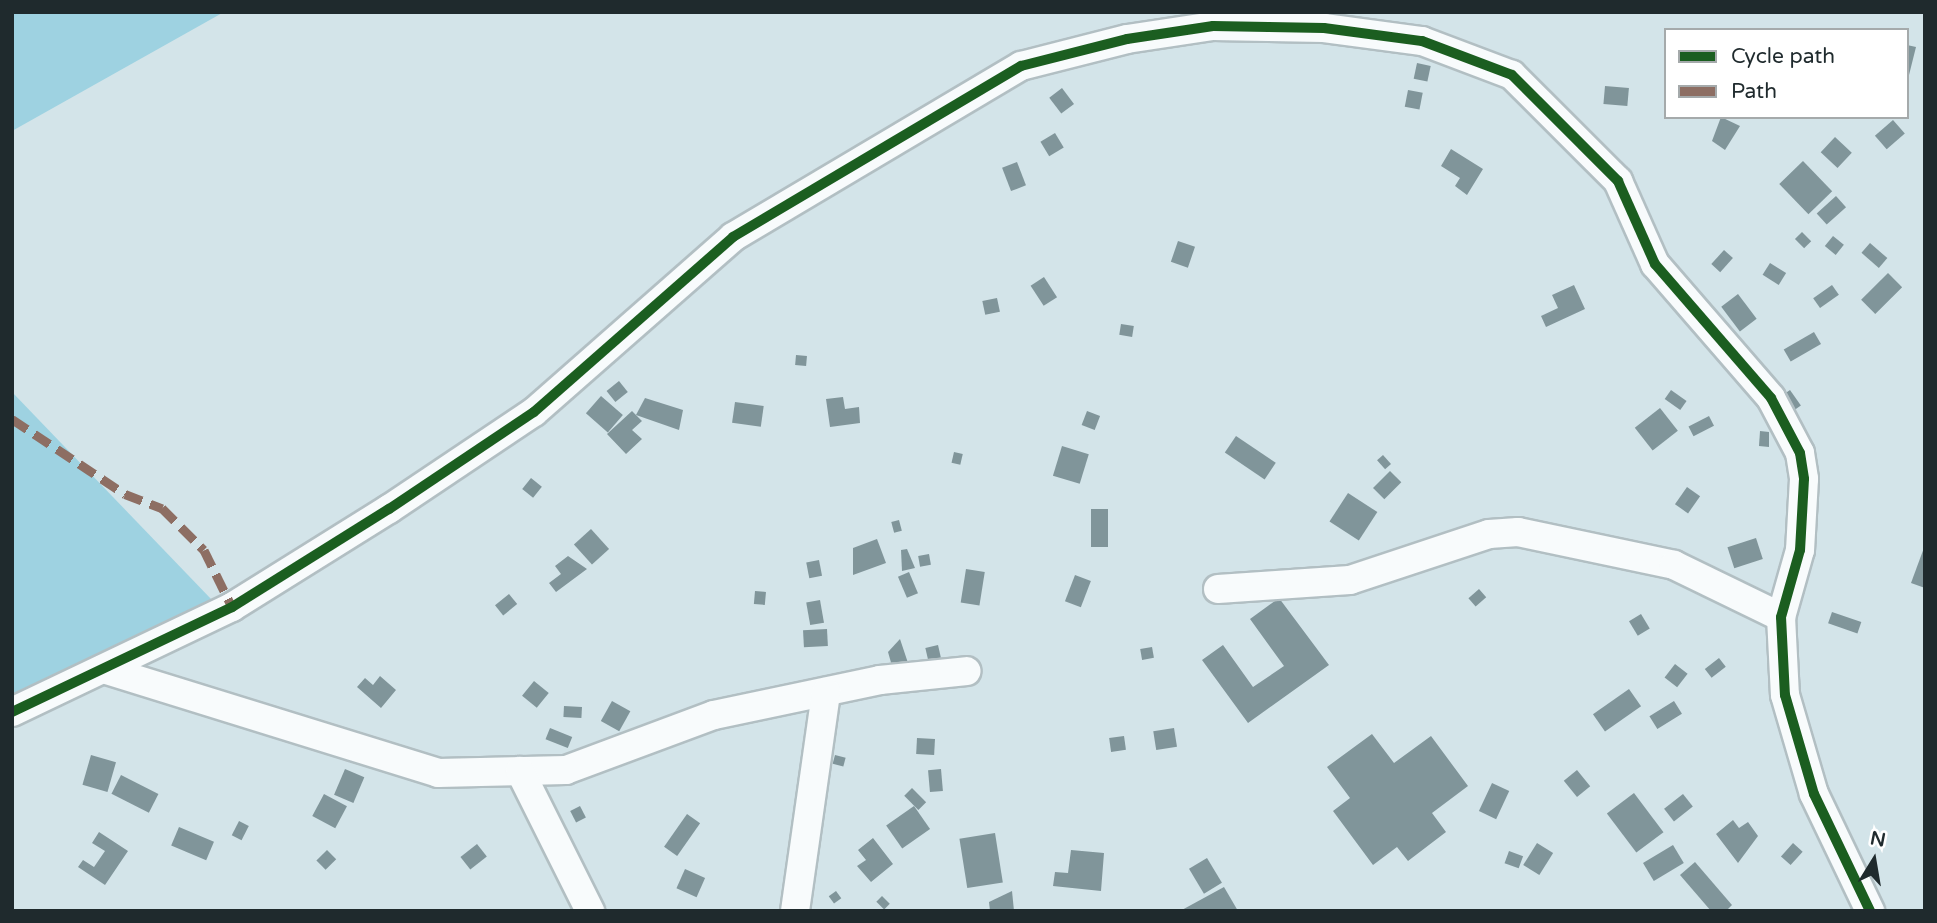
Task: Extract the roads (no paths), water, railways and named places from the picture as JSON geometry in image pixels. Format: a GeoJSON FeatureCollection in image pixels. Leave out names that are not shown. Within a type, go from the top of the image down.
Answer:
{"type":"FeatureCollection","features":[{"type":"Feature","properties":{"kind":"street"},"geometry":{"type":"LineString","coordinates":[[12,712],[232,607],[479,450],[599,361],[684,275],[733,237],[991,82],[1060,53],[1256,24],[1422,41],[1482,59],[1512,75],[1586,144],[1618,181],[1655,264],[1771,398],[1800,453],[1800,550],[1781,617],[1785,695],[1798,751],[1870,911]]}},
{"type":"Feature","properties":{"kind":"street"},"geometry":{"type":"LineString","coordinates":[[1218,589],[1350,580],[1489,534],[1518,532],[1674,565],[1781,617]]}},
{"type":"Feature","properties":{"kind":"street"},"geometry":{"type":"LineString","coordinates":[[103,669],[438,773],[566,770],[715,715],[826,692],[967,671]]}},
{"type":"Feature","properties":{"kind":"street"},"geometry":{"type":"LineString","coordinates":[[795,911],[826,692]]}},
{"type":"Feature","properties":{"kind":"street"},"geometry":{"type":"LineString","coordinates":[[520,771],[590,911]]}}]}
